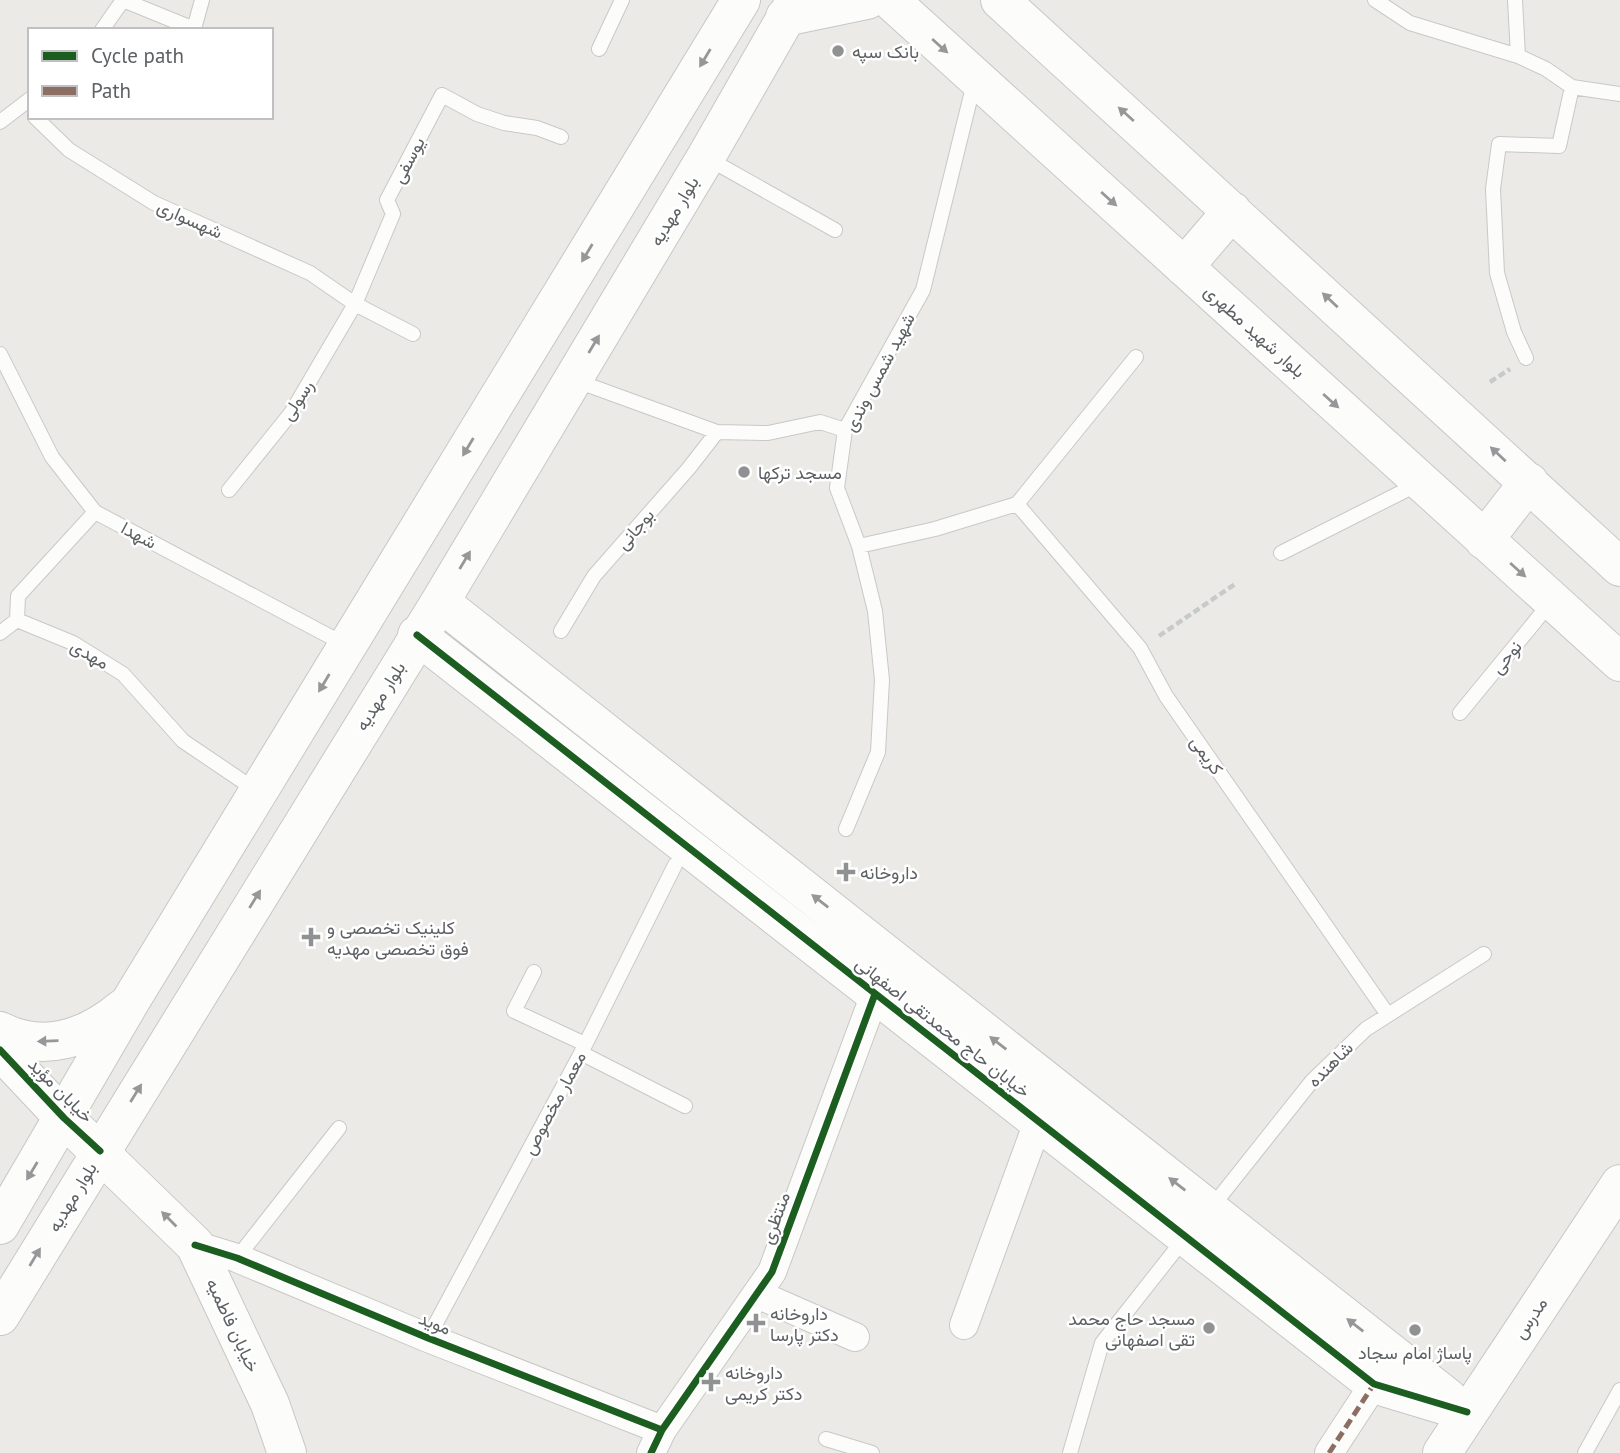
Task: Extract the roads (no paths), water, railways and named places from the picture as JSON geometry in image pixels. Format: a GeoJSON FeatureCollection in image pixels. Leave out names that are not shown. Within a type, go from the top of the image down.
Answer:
{"type":"FeatureCollection","features":[{"type":"Feature","properties":{"kind":"main road"},"geometry":{"type":"LineString","coordinates":[[0,1225],[130,1002],[741,0]]}},
{"type":"Feature","properties":{"kind":"main road"},"geometry":{"type":"LineString","coordinates":[[791,9],[867,0]]}},
{"type":"Feature","properties":{"kind":"main road","name":"بلوار شهید مطهری"},"geometry":{"type":"LineString","coordinates":[[890,0],[1620,662]]}},
{"type":"Feature","properties":{"kind":"main road"},"geometry":{"type":"LineString","coordinates":[[1000,0],[1620,567]]}},
{"type":"Feature","properties":{"kind":"main road","name":"بلوار مهدیه"},"geometry":{"type":"LineString","coordinates":[[0,1316],[111,1149],[573,380],[791,9]]}},
{"type":"Feature","properties":{"kind":"main road"},"geometry":{"type":"LineString","coordinates":[[1184,267],[1232,211]]}},
{"type":"Feature","properties":{"kind":"main road"},"geometry":{"type":"LineString","coordinates":[[1484,540],[1528,482]]}},
{"type":"Feature","properties":{"kind":"main road","name":"خیابان حاج محمدتقی اصفهانی"},"geometry":{"type":"LineString","coordinates":[[440,602],[1197,1224],[1374,1384],[1466,1412]]}},
{"type":"Feature","properties":{"kind":"main road"},"geometry":{"type":"LineString","coordinates":[[448,658],[448,633],[470,624]]}},
{"type":"Feature","properties":{"kind":"main road","name":"خیابان حاج محمدتقی اصفهانی"},"geometry":{"type":"LineString","coordinates":[[418,635],[1038,1122],[1197,1224],[1466,1412]]}},
{"type":"Feature","properties":{"kind":"main road"},"geometry":{"type":"LineString","coordinates":[[0,1031],[34,1041],[76,1038],[108,1020],[130,1002]]}},
{"type":"Feature","properties":{"kind":"main road","name":"خیابان مؤید"},"geometry":{"type":"LineString","coordinates":[[0,1050],[64,1118],[111,1149]]}},
{"type":"Feature","properties":{"kind":"main road","name":"خیابان فاطمیه"},"geometry":{"type":"LineString","coordinates":[[111,1149],[195,1245],[270,1404],[287,1453]]}},
{"type":"Feature","properties":{"kind":"main road","name":"مدرس"},"geometry":{"type":"LineString","coordinates":[[1442,1453],[1466,1412],[1618,1193]]}},
{"type":"Feature","properties":{"kind":"street","name":"منتظری"},"geometry":{"type":"LineString","coordinates":[[661,1446],[772,1272],[876,994]]}},
{"type":"Feature","properties":{"kind":"street"},"geometry":{"type":"LineString","coordinates":[[964,1325],[1038,1122]]}},
{"type":"Feature","properties":{"kind":"street","name":"موید"},"geometry":{"type":"LineString","coordinates":[[195,1245],[237,1258],[428,1338],[661,1446]]}},
{"type":"Feature","properties":{"kind":"street"},"geometry":{"type":"LineString","coordinates":[[757,1294],[856,1337]]}},
{"type":"Feature","properties":{"kind":"street"},"geometry":{"type":"LineString","coordinates":[[1329,1453],[1374,1384]]}},
{"type":"Feature","properties":{"kind":"lane"},"geometry":{"type":"LineString","coordinates":[[103,28],[123,0],[192,28]]}},
{"type":"Feature","properties":{"kind":"lane"},"geometry":{"type":"LineString","coordinates":[[194,28],[202,0]]}},
{"type":"Feature","properties":{"kind":"lane"},"geometry":{"type":"LineString","coordinates":[[599,49],[622,0]]}},
{"type":"Feature","properties":{"kind":"lane"},"geometry":{"type":"LineString","coordinates":[[1375,0],[1410,23],[1518,56],[1546,69],[1572,87],[1620,94]]}},
{"type":"Feature","properties":{"kind":"lane"},"geometry":{"type":"LineString","coordinates":[[1515,0],[1518,56]]}},
{"type":"Feature","properties":{"kind":"lane","name":"شهید شمس وندی"},"geometry":{"type":"LineString","coordinates":[[846,829],[878,752],[882,680],[875,611],[859,546],[837,488],[845,430],[923,290],[975,78]]}},
{"type":"Feature","properties":{"kind":"lane"},"geometry":{"type":"LineString","coordinates":[[1527,358],[1514,332],[1497,274],[1493,189],[1499,144],[1559,146],[1572,87]]}},
{"type":"Feature","properties":{"kind":"lane","name":"یوسفی"},"geometry":{"type":"LineString","coordinates":[[355,303],[393,214],[387,200],[442,95],[477,114],[537,128],[561,137]]}},
{"type":"Feature","properties":{"kind":"lane"},"geometry":{"type":"LineString","coordinates":[[0,122],[27,105]]}},
{"type":"Feature","properties":{"kind":"lane","name":"شهسواری"},"geometry":{"type":"LineString","coordinates":[[38,119],[69,150],[154,203],[310,273],[355,303],[413,334]]}},
{"type":"Feature","properties":{"kind":"lane"},"geometry":{"type":"LineString","coordinates":[[706,157],[835,230]]}},
{"type":"Feature","properties":{"kind":"lane","name":"رسولی"},"geometry":{"type":"LineString","coordinates":[[229,489],[291,413],[355,303]]}},
{"type":"Feature","properties":{"kind":"lane","name":"شهدا"},"geometry":{"type":"LineString","coordinates":[[0,354],[52,457],[95,512],[347,645]]}},
{"type":"Feature","properties":{"kind":"lane"},"geometry":{"type":"LineString","coordinates":[[859,546],[935,529],[1017,503],[1136,357]]}},
{"type":"Feature","properties":{"kind":"lane"},"geometry":{"type":"LineString","coordinates":[[573,380],[717,432],[768,433],[820,422],[845,430]]}},
{"type":"Feature","properties":{"kind":"lane","name":"بوجانی"},"geometry":{"type":"LineString","coordinates":[[561,631],[594,576],[717,432]]}},
{"type":"Feature","properties":{"kind":"lane"},"geometry":{"type":"LineString","coordinates":[[1281,553],[1421,482]]}},
{"type":"Feature","properties":{"kind":"lane","name":"کریمی"},"geometry":{"type":"LineString","coordinates":[[1017,503],[1140,648],[1166,695],[1388,1015]]}},
{"type":"Feature","properties":{"kind":"lane"},"geometry":{"type":"LineString","coordinates":[[0,633],[17,620],[18,596],[95,512]]}},
{"type":"Feature","properties":{"kind":"lane","name":"نوحی"},"geometry":{"type":"LineString","coordinates":[[1460,713],[1552,601]]}},
{"type":"Feature","properties":{"kind":"lane","name":"مهدی"},"geometry":{"type":"LineString","coordinates":[[17,620],[73,643],[123,674],[183,741],[258,792]]}},
{"type":"Feature","properties":{"kind":"lane","name":"معمار مخصوص"},"geometry":{"type":"LineString","coordinates":[[428,1338],[583,1049],[675,866]]}},
{"type":"Feature","properties":{"kind":"lane","name":"شاهنده"},"geometry":{"type":"LineString","coordinates":[[1070,1453],[1102,1343],[1312,1080],[1366,1029],[1484,954]]}},
{"type":"Feature","properties":{"kind":"lane"},"geometry":{"type":"LineString","coordinates":[[534,972],[514,1011],[685,1106]]}},
{"type":"Feature","properties":{"kind":"lane"},"geometry":{"type":"LineString","coordinates":[[237,1258],[339,1128]]}},
{"type":"Feature","properties":{"kind":"lane"},"geometry":{"type":"LineString","coordinates":[[1585,1453],[1620,1390]]}},
{"type":"Feature","properties":{"kind":"lane"},"geometry":{"type":"LineString","coordinates":[[826,1440],[872,1453]]}},
{"type":"Feature","properties":{"kind":"place","name":"بانک سپه"},"geometry":{"type":"Point","coordinates":[838,51]}},
{"type":"Feature","properties":{"kind":"place","name":"مسجد ترکها"},"geometry":{"type":"Point","coordinates":[744,472]}},
{"type":"Feature","properties":{"kind":"place","name":"داروخانه"},"geometry":{"type":"Point","coordinates":[846,872]}},
{"type":"Feature","properties":{"kind":"place","name":"کلینیک تخصصی و فوق تخصصی مهدیه"},"geometry":{"type":"Point","coordinates":[311,937]}},
{"type":"Feature","properties":{"kind":"place","name":"داروخانه دکتر پارسا"},"geometry":{"type":"Point","coordinates":[756,1323]}},
{"type":"Feature","properties":{"kind":"place","name":"مسجد حاج محمد تقی اصفهانی"},"geometry":{"type":"Point","coordinates":[1209,1328]}},
{"type":"Feature","properties":{"kind":"place","name":"پاساژ امام سجاد"},"geometry":{"type":"Point","coordinates":[1415,1330]}},
{"type":"Feature","properties":{"kind":"place","name":"داروخانه دکتر کریمی"},"geometry":{"type":"Point","coordinates":[711,1382]}}]}
